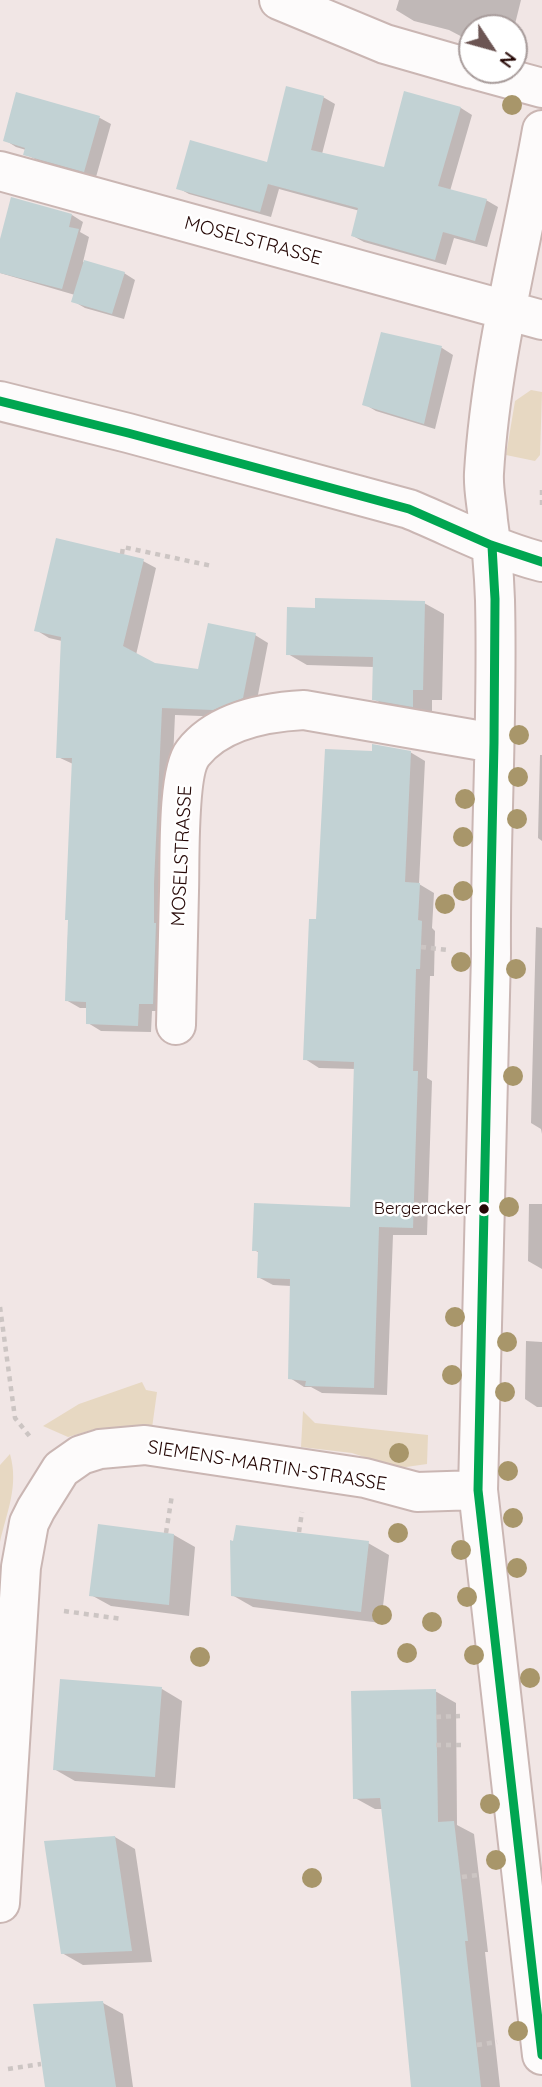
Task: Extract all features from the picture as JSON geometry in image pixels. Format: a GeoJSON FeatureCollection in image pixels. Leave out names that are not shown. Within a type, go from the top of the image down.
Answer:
{"type":"FeatureCollection","features":[{"type":"Feature","properties":{"kind":"street"},"geometry":{"type":"LineString","coordinates":[[279,0],[384,44],[458,65]]}},
{"type":"Feature","properties":{"kind":"street"},"geometry":{"type":"LineString","coordinates":[[542,130],[530,200],[505,310],[490,401],[483,478],[492,547],[495,599],[478,1490],[527,1802],[542,2054]]}},
{"type":"Feature","properties":{"kind":"street","name":"MOSELSTRASSE"},"geometry":{"type":"LineString","coordinates":[[0,171],[542,320]]}},
{"type":"Feature","properties":{"kind":"street"},"geometry":{"type":"LineString","coordinates":[[0,401],[409,509],[492,547],[542,562]]}},
{"type":"Feature","properties":{"kind":"street"},"geometry":{"type":"LineString","coordinates":[[0,422],[71,418]]}},
{"type":"Feature","properties":{"kind":"street","name":"MOSELSTRASSE"},"geometry":{"type":"LineString","coordinates":[[176,1025],[181,803],[190,756],[203,743],[220,730],[259,716],[304,710],[494,743]]}},
{"type":"Feature","properties":{"kind":"street","name":"SIEMENS-MARTIN-STRASSE"},"geometry":{"type":"LineString","coordinates":[[61,1469],[81,1455],[100,1449],[145,1445],[365,1478],[417,1492],[478,1490]]}},
{"type":"Feature","properties":{"kind":"street"},"geometry":{"type":"LineString","coordinates":[[0,1903],[21,1567],[29,1523],[61,1469]]}},
{"type":"Feature","properties":{"kind":"path"},"geometry":{"type":"LineString","coordinates":[[542,490],[542,506]]}},
{"type":"Feature","properties":{"kind":"path"},"geometry":{"type":"LineString","coordinates":[[122,554],[123,547],[212,566]]}},
{"type":"Feature","properties":{"kind":"path"},"geometry":{"type":"LineString","coordinates":[[0,1307],[15,1418],[61,1469]]}},
{"type":"Feature","properties":{"kind":"path"},"geometry":{"type":"LineString","coordinates":[[55,1610],[122,1619]]}},
{"type":"Feature","properties":{"kind":"path"},"geometry":{"type":"LineString","coordinates":[[436,1717],[467,1716]]}},
{"type":"Feature","properties":{"kind":"path"},"geometry":{"type":"LineString","coordinates":[[436,1745],[470,1745]]}},
{"type":"Feature","properties":{"kind":"path"},"geometry":{"type":"LineString","coordinates":[[8,2069],[41,2064]]}},
{"type":"Feature","properties":{"kind":"shaded area"},"geometry":{"type":"Polygon","coordinates":[[[531,390],[542,392],[540,455],[535,461],[506,455],[515,401],[531,390]]]}},
{"type":"Feature","properties":{"kind":"shaded area"},"geometry":{"type":"Polygon","coordinates":[[[142,1382],[146,1390],[157,1392],[152,1428],[95,1429],[68,1437],[43,1426],[79,1404],[142,1382]]]}},
{"type":"Feature","properties":{"kind":"shaded area"},"geometry":{"type":"Polygon","coordinates":[[[303,1411],[315,1423],[428,1435],[427,1464],[392,1466],[352,1453],[301,1447],[303,1411]]]}},
{"type":"Feature","properties":{"kind":"shaded area"},"geometry":{"type":"Polygon","coordinates":[[[10,1454],[13,1488],[0,1542],[0,1465],[10,1454]]]}},
{"type":"Feature","properties":{"kind":"building"},"geometry":{"type":"Polygon","coordinates":[[[286,86],[324,96],[311,150],[384,167],[404,91],[461,107],[438,186],[487,199],[475,241],[443,232],[435,260],[351,236],[358,208],[268,184],[260,212],[176,189],[190,140],[267,162],[286,86]]]}},
{"type":"Feature","properties":{"kind":"building"},"geometry":{"type":"Polygon","coordinates":[[[16,92],[100,116],[84,172],[23,155],[25,148],[3,141],[16,92]]]}},
{"type":"Feature","properties":{"kind":"building"},"geometry":{"type":"Polygon","coordinates":[[[11,197],[72,214],[69,227],[79,229],[62,289],[0,273],[0,239],[11,197]]]}},
{"type":"Feature","properties":{"kind":"building"},"geometry":{"type":"Polygon","coordinates":[[[84,260],[125,272],[112,314],[71,302],[84,260]]]}},
{"type":"Feature","properties":{"kind":"building"},"geometry":{"type":"Polygon","coordinates":[[[381,332],[442,346],[424,424],[362,405],[381,332]]]}},
{"type":"Feature","properties":{"kind":"building"},"geometry":{"type":"Polygon","coordinates":[[[56,538],[144,559],[123,646],[155,663],[198,669],[208,623],[256,633],[243,698],[213,710],[162,708],[154,883],[156,923],[153,1004],[139,1004],[138,1026],[86,1024],[86,1002],[65,1001],[68,920],[65,920],[72,758],[56,758],[61,637],[34,631],[56,538]]]}},
{"type":"Feature","properties":{"kind":"building"},"geometry":{"type":"Polygon","coordinates":[[[315,598],[425,601],[423,690],[413,690],[413,707],[372,700],[373,657],[286,655],[287,607],[315,608],[315,598]]]}},
{"type":"Feature","properties":{"kind":"building"},"geometry":{"type":"Polygon","coordinates":[[[372,744],[411,751],[405,882],[420,883],[418,920],[422,921],[420,969],[416,969],[413,1071],[418,1071],[413,1228],[379,1227],[374,1388],[305,1386],[306,1381],[288,1379],[290,1279],[257,1278],[258,1251],[252,1251],[254,1203],[350,1207],[354,1062],[303,1060],[309,919],[316,919],[325,749],[372,751],[372,744]]]}},
{"type":"Feature","properties":{"kind":"building"},"geometry":{"type":"Polygon","coordinates":[[[98,1524],[174,1534],[169,1605],[89,1596],[98,1524]]]}},
{"type":"Feature","properties":{"kind":"building"},"geometry":{"type":"Polygon","coordinates":[[[236,1525],[369,1541],[361,1612],[231,1596],[230,1540],[233,1541],[236,1525]]]}},
{"type":"Feature","properties":{"kind":"building"},"geometry":{"type":"Polygon","coordinates":[[[60,1679],[162,1687],[155,1777],[53,1770],[60,1679]]]}},
{"type":"Feature","properties":{"kind":"building"},"geometry":{"type":"Polygon","coordinates":[[[436,1689],[438,1822],[454,1821],[481,2087],[411,2087],[380,1798],[353,1799],[351,1691],[436,1689]]]}},
{"type":"Feature","properties":{"kind":"building"},"geometry":{"type":"Polygon","coordinates":[[[115,1836],[132,1951],[61,1954],[44,1841],[115,1836]]]}},
{"type":"Feature","properties":{"kind":"building"},"geometry":{"type":"Polygon","coordinates":[[[103,2001],[116,2087],[45,2087],[33,2004],[103,2001]]]}},
{"type":"Feature","properties":{"kind":"transit line"},"geometry":{"type":"LineString","coordinates":[[0,401],[409,509],[491,545],[542,562]]}},
{"type":"Feature","properties":{"kind":"transit line"},"geometry":{"type":"LineString","coordinates":[[492,546],[495,599],[494,743],[478,1490],[542,2055]]}},
{"type":"Feature","properties":{"kind":"place","name":"Bergeracker"},"geometry":{"type":"Point","coordinates":[484,1209]}}]}
